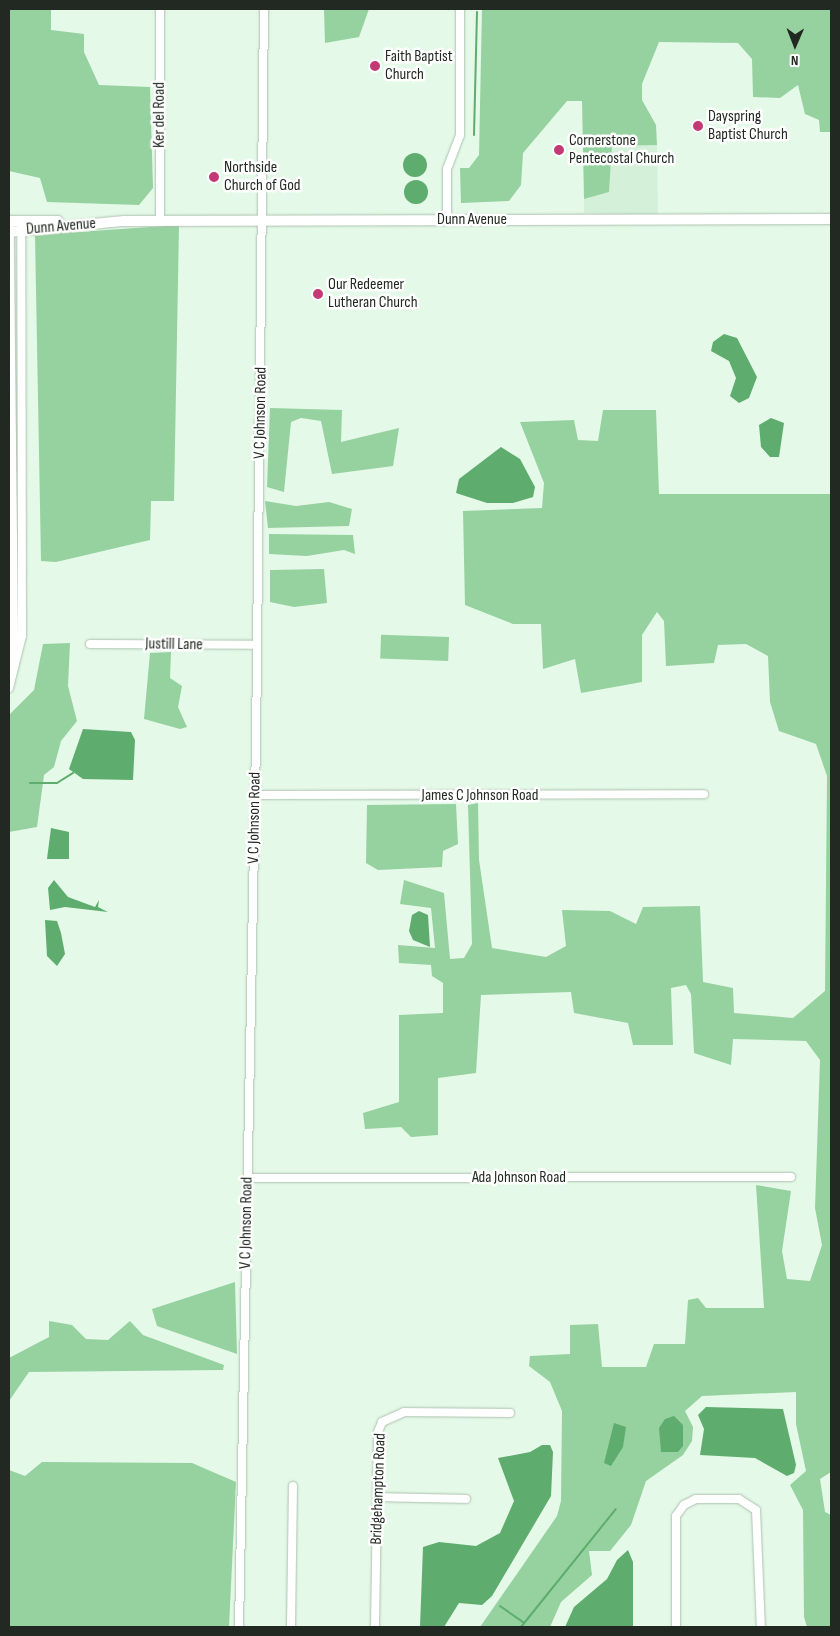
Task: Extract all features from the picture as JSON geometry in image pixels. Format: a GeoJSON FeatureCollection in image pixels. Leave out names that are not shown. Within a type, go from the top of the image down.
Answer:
{"type":"FeatureCollection","features":[{"type":"Feature","properties":{"kind":"main road","name":"Dunn Avenue"},"geometry":{"type":"LineString","coordinates":[[13,226],[114,222],[264,220],[831,219]]}},
{"type":"Feature","properties":{"kind":"street","name":"Ker del Road"},"geometry":{"type":"LineString","coordinates":[[160,9],[160,221]]}},
{"type":"Feature","properties":{"kind":"street","name":"V C Johnson Road"},"geometry":{"type":"LineString","coordinates":[[239,1627],[258,645],[264,220],[264,9]]}},
{"type":"Feature","properties":{"kind":"street"},"geometry":{"type":"LineString","coordinates":[[447,220],[447,169],[460,135],[460,9]]}},
{"type":"Feature","properties":{"kind":"street"},"geometry":{"type":"LineString","coordinates":[[9,668],[14,636],[11,548],[13,226]]}},
{"type":"Feature","properties":{"kind":"street"},"geometry":{"type":"LineString","coordinates":[[9,688],[22,636],[21,435],[13,226]]}},
{"type":"Feature","properties":{"kind":"street"},"geometry":{"type":"LineString","coordinates":[[11,435],[21,435]]}},
{"type":"Feature","properties":{"kind":"street"},"geometry":{"type":"LineString","coordinates":[[11,548],[22,548]]}},
{"type":"Feature","properties":{"kind":"street","name":"Justill Lane"},"geometry":{"type":"LineString","coordinates":[[90,644],[258,645]]}},
{"type":"Feature","properties":{"kind":"street","name":"James C Johnson Road"},"geometry":{"type":"LineString","coordinates":[[255,795],[704,794]]}},
{"type":"Feature","properties":{"kind":"street","name":"Ada Johnson Road"},"geometry":{"type":"LineString","coordinates":[[248,1178],[791,1177]]}},
{"type":"Feature","properties":{"kind":"street","name":"Bridgehampton Road"},"geometry":{"type":"LineString","coordinates":[[375,1627],[378,1432],[391,1415],[510,1413]]}},
{"type":"Feature","properties":{"kind":"street"},"geometry":{"type":"LineString","coordinates":[[290,1627],[293,1486]]}},
{"type":"Feature","properties":{"kind":"street"},"geometry":{"type":"LineString","coordinates":[[377,1497],[466,1499]]}},
{"type":"Feature","properties":{"kind":"street"},"geometry":{"type":"LineString","coordinates":[[676,1627],[676,1516],[690,1501],[722,1499],[746,1502],[759,1516],[761,1627]]}},
{"type":"Feature","properties":{"kind":"shaded area"},"geometry":{"type":"Polygon","coordinates":[[[9,9],[51,9],[51,30],[84,34],[84,52],[99,85],[150,87],[153,188],[139,205],[47,202],[40,178],[9,171],[9,9]]]}},
{"type":"Feature","properties":{"kind":"shaded area"},"geometry":{"type":"Polygon","coordinates":[[[324,9],[369,9],[359,37],[325,43],[324,9]]]}},
{"type":"Feature","properties":{"kind":"shaded area"},"geometry":{"type":"Polygon","coordinates":[[[482,9],[831,9],[831,132],[820,132],[819,120],[805,114],[798,85],[780,98],[753,97],[752,59],[738,43],[659,42],[642,84],[642,100],[656,125],[657,145],[612,146],[609,192],[584,199],[582,101],[567,101],[523,153],[521,185],[509,201],[461,203],[460,168],[469,168],[479,155],[482,9]]]}},
{"type":"Feature","properties":{"kind":"shaded area"},"geometry":{"type":"Polygon","coordinates":[[[657,145],[658,215],[584,213],[584,199],[609,192],[612,146],[657,145]]]}},
{"type":"Feature","properties":{"kind":"shaded area"},"geometry":{"type":"Polygon","coordinates":[[[415,153],[423,157],[427,165],[423,173],[415,177],[407,173],[403,165],[407,157],[415,153]]]}},
{"type":"Feature","properties":{"kind":"shaded area"},"geometry":{"type":"Polygon","coordinates":[[[416,180],[421,181],[427,187],[427,197],[421,203],[416,204],[411,203],[405,197],[404,192],[405,187],[411,181],[416,180]]]}},
{"type":"Feature","properties":{"kind":"shaded area"},"geometry":{"type":"Polygon","coordinates":[[[179,225],[174,501],[151,501],[150,540],[56,562],[41,561],[35,235],[179,225]]]}},
{"type":"Feature","properties":{"kind":"shaded area"},"geometry":{"type":"Polygon","coordinates":[[[724,334],[737,338],[757,377],[749,398],[739,403],[730,396],[736,378],[729,361],[711,351],[713,342],[724,334]]]}},
{"type":"Feature","properties":{"kind":"shaded area"},"geometry":{"type":"Polygon","coordinates":[[[270,408],[342,410],[341,442],[399,428],[393,466],[332,474],[321,421],[301,418],[291,422],[284,492],[267,487],[270,408]]]}},
{"type":"Feature","properties":{"kind":"shaded area"},"geometry":{"type":"Polygon","coordinates":[[[603,410],[656,410],[659,494],[831,494],[831,1472],[820,1479],[825,1512],[831,1515],[831,1627],[807,1627],[804,1617],[803,1510],[790,1485],[806,1471],[796,1424],[796,1392],[702,1396],[685,1411],[693,1427],[692,1441],[683,1455],[646,1481],[631,1525],[610,1551],[589,1551],[592,1575],[561,1602],[550,1627],[480,1627],[557,1516],[561,1501],[562,1411],[550,1382],[529,1366],[530,1356],[570,1354],[570,1325],[598,1324],[602,1367],[646,1367],[654,1344],[685,1344],[688,1300],[698,1298],[706,1308],[764,1308],[756,1185],[791,1191],[782,1251],[787,1279],[810,1281],[822,1245],[815,1208],[820,1060],[806,1041],[733,1039],[731,1065],[694,1053],[691,994],[686,985],[671,988],[673,1045],[633,1045],[628,1023],[574,1013],[571,992],[481,995],[476,1073],[438,1078],[438,1135],[411,1137],[401,1127],[365,1129],[363,1113],[399,1102],[399,1015],[443,1013],[443,983],[432,976],[431,965],[399,963],[398,945],[435,948],[431,908],[400,904],[404,880],[444,893],[450,959],[464,958],[472,944],[468,805],[478,803],[479,860],[492,948],[546,957],[566,946],[562,910],[610,911],[636,924],[643,907],[700,906],[703,982],[733,988],[734,1013],[793,1018],[825,991],[827,776],[816,744],[779,731],[770,702],[768,656],[746,644],[718,645],[714,663],[666,666],[664,621],[657,612],[642,635],[642,682],[581,693],[575,659],[543,669],[541,624],[513,624],[465,605],[463,511],[542,508],[544,483],[520,422],[574,420],[578,440],[598,441],[603,410]]]}},
{"type":"Feature","properties":{"kind":"shaded area"},"geometry":{"type":"Polygon","coordinates":[[[771,418],[784,423],[779,457],[770,457],[761,447],[759,425],[771,418]]]}},
{"type":"Feature","properties":{"kind":"shaded area"},"geometry":{"type":"Polygon","coordinates":[[[501,447],[520,459],[535,487],[533,497],[513,503],[487,503],[456,493],[459,479],[501,447]]]}},
{"type":"Feature","properties":{"kind":"shaded area"},"geometry":{"type":"Polygon","coordinates":[[[265,501],[296,506],[329,502],[352,509],[349,526],[268,528],[265,501]]]}},
{"type":"Feature","properties":{"kind":"shaded area"},"geometry":{"type":"Polygon","coordinates":[[[269,534],[353,535],[355,554],[344,550],[307,556],[269,554],[269,534]]]}},
{"type":"Feature","properties":{"kind":"shaded area"},"geometry":{"type":"Polygon","coordinates":[[[324,569],[327,603],[294,607],[270,602],[270,570],[324,569]]]}},
{"type":"Feature","properties":{"kind":"shaded area"},"geometry":{"type":"Polygon","coordinates":[[[381,635],[449,637],[448,661],[380,659],[381,635]]]}},
{"type":"Feature","properties":{"kind":"shaded area"},"geometry":{"type":"Polygon","coordinates":[[[70,643],[68,686],[77,721],[61,741],[54,767],[44,775],[37,827],[9,832],[9,715],[34,690],[43,644],[70,643]]]}},
{"type":"Feature","properties":{"kind":"shaded area"},"geometry":{"type":"Polygon","coordinates":[[[171,652],[170,678],[182,686],[178,707],[187,727],[180,729],[144,719],[150,653],[171,652]]]}},
{"type":"Feature","properties":{"kind":"shaded area"},"geometry":{"type":"Polygon","coordinates":[[[83,729],[131,732],[135,740],[133,780],[83,779],[69,769],[83,729]]]}},
{"type":"Feature","properties":{"kind":"shaded area"},"geometry":{"type":"Polygon","coordinates":[[[456,804],[458,844],[443,851],[442,867],[378,870],[366,863],[367,805],[456,804]]]}},
{"type":"Feature","properties":{"kind":"shaded area"},"geometry":{"type":"Polygon","coordinates":[[[51,828],[69,832],[69,859],[47,859],[51,828]]]}},
{"type":"Feature","properties":{"kind":"shaded area"},"geometry":{"type":"Polygon","coordinates":[[[54,880],[68,897],[95,907],[99,900],[98,907],[108,912],[65,907],[50,910],[48,888],[54,880]]]}},
{"type":"Feature","properties":{"kind":"shaded area"},"geometry":{"type":"Polygon","coordinates":[[[419,911],[428,915],[430,947],[413,940],[409,931],[412,915],[419,911]]]}},
{"type":"Feature","properties":{"kind":"shaded area"},"geometry":{"type":"Polygon","coordinates":[[[45,920],[57,921],[61,933],[65,954],[57,966],[47,956],[45,920]]]}},
{"type":"Feature","properties":{"kind":"shaded area"},"geometry":{"type":"Polygon","coordinates":[[[235,1282],[237,1354],[157,1326],[152,1309],[235,1282]]]}},
{"type":"Feature","properties":{"kind":"shaded area"},"geometry":{"type":"Polygon","coordinates":[[[49,1321],[72,1325],[86,1339],[108,1340],[130,1321],[143,1335],[224,1365],[223,1370],[29,1372],[9,1401],[9,1358],[49,1337],[49,1321]]]}},
{"type":"Feature","properties":{"kind":"shaded area"},"geometry":{"type":"Polygon","coordinates":[[[706,1407],[783,1409],[796,1465],[794,1473],[787,1476],[755,1458],[700,1455],[704,1429],[698,1415],[706,1407]]]}},
{"type":"Feature","properties":{"kind":"shaded area"},"geometry":{"type":"Polygon","coordinates":[[[674,1416],[683,1425],[683,1446],[678,1452],[661,1452],[659,1428],[665,1419],[674,1416]]]}},
{"type":"Feature","properties":{"kind":"shaded area"},"geometry":{"type":"Polygon","coordinates":[[[614,1423],[626,1427],[623,1447],[611,1466],[604,1463],[614,1423]]]}},
{"type":"Feature","properties":{"kind":"shaded area"},"geometry":{"type":"Polygon","coordinates":[[[542,1445],[550,1445],[553,1452],[551,1496],[492,1596],[482,1605],[459,1603],[444,1627],[420,1627],[423,1547],[439,1542],[476,1546],[500,1533],[514,1501],[498,1458],[530,1452],[542,1445]]]}},
{"type":"Feature","properties":{"kind":"shaded area"},"geometry":{"type":"Polygon","coordinates":[[[42,1462],[192,1463],[236,1482],[229,1627],[9,1627],[9,1470],[25,1476],[42,1462]]]}},
{"type":"Feature","properties":{"kind":"shaded area"},"geometry":{"type":"Polygon","coordinates":[[[628,1550],[633,1562],[633,1627],[565,1627],[574,1607],[607,1579],[617,1560],[628,1550]]]}},
{"type":"Feature","properties":{"kind":"waterway"},"geometry":{"type":"LineString","coordinates":[[474,135],[477,12]]}},
{"type":"Feature","properties":{"kind":"waterway"},"geometry":{"type":"LineString","coordinates":[[30,783],[57,783],[73,773]]}},
{"type":"Feature","properties":{"kind":"waterway"},"geometry":{"type":"LineString","coordinates":[[521,1627],[616,1509]]}},
{"type":"Feature","properties":{"kind":"waterway"},"geometry":{"type":"LineString","coordinates":[[500,1606],[524,1623]]}},
{"type":"Feature","properties":{"kind":"place","name":"Faith Baptist Church"},"geometry":{"type":"Point","coordinates":[375,66]}},
{"type":"Feature","properties":{"kind":"place","name":"Dayspring Baptist Church"},"geometry":{"type":"Point","coordinates":[698,126]}},
{"type":"Feature","properties":{"kind":"place","name":"Cornerstone Pentecostal Church"},"geometry":{"type":"Point","coordinates":[559,150]}},
{"type":"Feature","properties":{"kind":"place","name":"Northside Church of God"},"geometry":{"type":"Point","coordinates":[214,177]}},
{"type":"Feature","properties":{"kind":"place","name":"Our Redeemer Lutheran Church"},"geometry":{"type":"Point","coordinates":[318,294]}}]}
